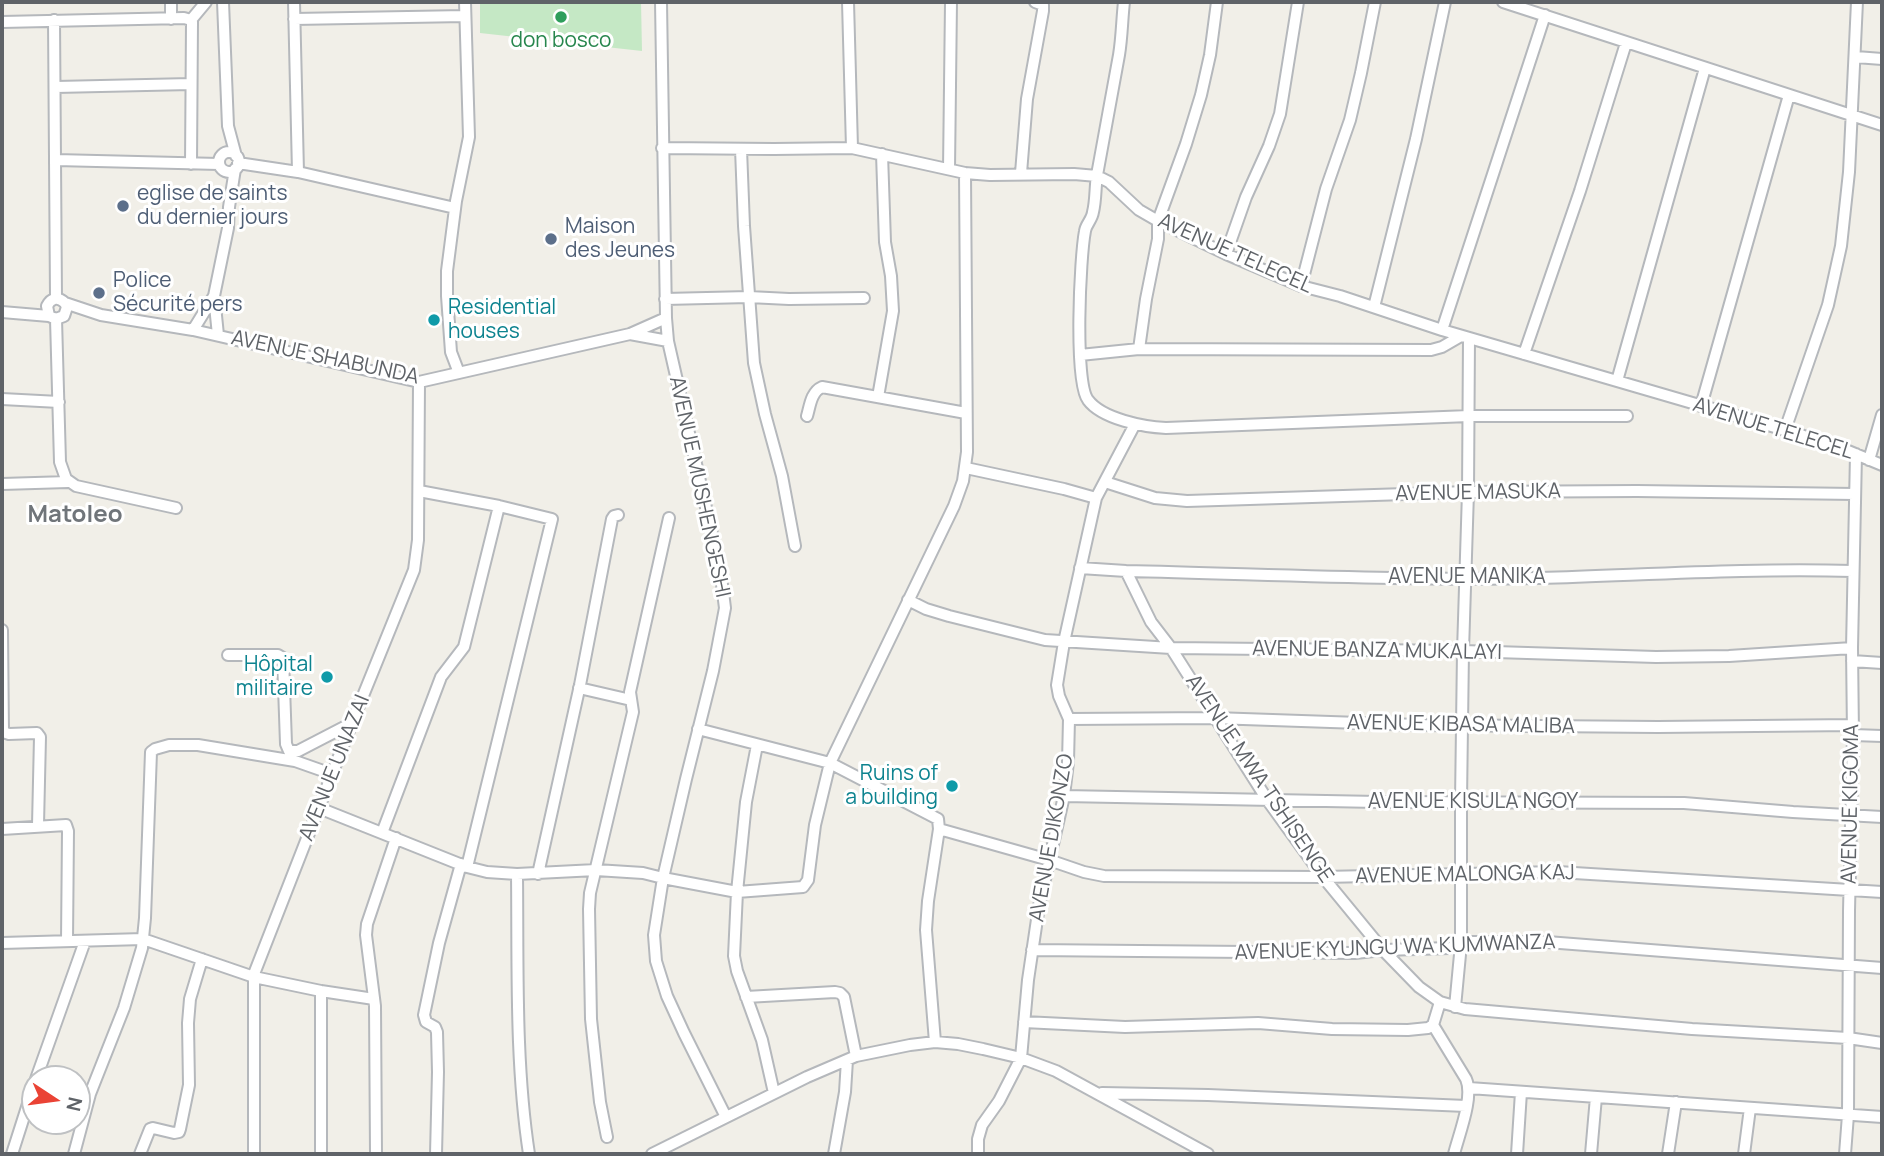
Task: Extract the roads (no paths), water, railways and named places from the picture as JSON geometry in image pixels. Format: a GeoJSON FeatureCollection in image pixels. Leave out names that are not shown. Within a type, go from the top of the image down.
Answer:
{"type":"FeatureCollection","features":[{"type":"Feature","properties":{"kind":"street"},"geometry":{"type":"LineString","coordinates":[[170,2],[171,19]]}},
{"type":"Feature","properties":{"kind":"street"},"geometry":{"type":"LineString","coordinates":[[191,164],[191,20],[206,2]]}},
{"type":"Feature","properties":{"kind":"street"},"geometry":{"type":"LineString","coordinates":[[218,335],[214,296],[228,228],[237,163],[228,126],[223,2]]}},
{"type":"Feature","properties":{"kind":"street"},"geometry":{"type":"LineString","coordinates":[[294,2],[298,172]]}},
{"type":"Feature","properties":{"kind":"street"},"geometry":{"type":"LineString","coordinates":[[459,373],[451,352],[447,271],[454,208],[469,137],[466,2]]}},
{"type":"Feature","properties":{"kind":"street","name":"AVENUE MUSHENGESHI"},"geometry":{"type":"LineString","coordinates":[[661,2],[665,299],[668,341],[717,556],[725,608],[713,671],[663,878],[654,935],[661,980],[726,1117]]}},
{"type":"Feature","properties":{"kind":"street"},"geometry":{"type":"LineString","coordinates":[[848,2],[852,148]]}},
{"type":"Feature","properties":{"kind":"street"},"geometry":{"type":"LineString","coordinates":[[950,169],[951,2]]}},
{"type":"Feature","properties":{"kind":"street"},"geometry":{"type":"LineString","coordinates":[[1021,173],[1027,99],[1043,11],[1042,5],[1035,2]]}},
{"type":"Feature","properties":{"kind":"street"},"geometry":{"type":"LineString","coordinates":[[1124,2],[1119,52],[1097,176],[1093,216],[1084,235],[1080,355],[1083,391],[1089,402],[1109,414],[1135,424],[1166,428],[1469,416],[1627,416]]}},
{"type":"Feature","properties":{"kind":"street"},"geometry":{"type":"LineString","coordinates":[[1139,349],[1158,239],[1158,221],[1201,95],[1217,2]]}},
{"type":"Feature","properties":{"kind":"street"},"geometry":{"type":"LineString","coordinates":[[1226,254],[1245,197],[1269,146],[1280,114],[1298,2]]}},
{"type":"Feature","properties":{"kind":"street"},"geometry":{"type":"LineString","coordinates":[[1301,286],[1326,189],[1350,120],[1375,2]]}},
{"type":"Feature","properties":{"kind":"street"},"geometry":{"type":"LineString","coordinates":[[1374,307],[1416,139],[1445,2]]}},
{"type":"Feature","properties":{"kind":"street"},"geometry":{"type":"LineString","coordinates":[[1507,2],[1882,125]]}},
{"type":"Feature","properties":{"kind":"street"},"geometry":{"type":"LineString","coordinates":[[1785,430],[1814,351],[1835,279],[1844,214],[1852,116],[1857,2]]}},
{"type":"Feature","properties":{"kind":"street"},"geometry":{"type":"LineString","coordinates":[[1442,330],[1545,15]]}},
{"type":"Feature","properties":{"kind":"street"},"geometry":{"type":"LineString","coordinates":[[294,19],[465,16]]}},
{"type":"Feature","properties":{"kind":"street"},"geometry":{"type":"LineString","coordinates":[[54,20],[57,301],[66,312],[56,317]]}},
{"type":"Feature","properties":{"kind":"street"},"geometry":{"type":"LineString","coordinates":[[2,22],[191,20]]}},
{"type":"Feature","properties":{"kind":"street"},"geometry":{"type":"LineString","coordinates":[[1524,354],[1580,191],[1626,43]]}},
{"type":"Feature","properties":{"kind":"street"},"geometry":{"type":"LineString","coordinates":[[1856,57],[1882,59]]}},
{"type":"Feature","properties":{"kind":"street"},"geometry":{"type":"LineString","coordinates":[[1617,381],[1705,68]]}},
{"type":"Feature","properties":{"kind":"street"},"geometry":{"type":"LineString","coordinates":[[56,87],[191,84]]}},
{"type":"Feature","properties":{"kind":"street"},"geometry":{"type":"LineString","coordinates":[[1701,406],[1789,95]]}},
{"type":"Feature","properties":{"kind":"street"},"geometry":{"type":"LineString","coordinates":[[228,126],[221,163],[229,207]]}},
{"type":"Feature","properties":{"kind":"street"},"geometry":{"type":"LineString","coordinates":[[662,148],[852,148],[965,173],[1097,176]]}},
{"type":"Feature","properties":{"kind":"street"},"geometry":{"type":"LineString","coordinates":[[741,149],[754,363],[782,476],[795,546]]}},
{"type":"Feature","properties":{"kind":"street"},"geometry":{"type":"LineString","coordinates":[[221,163],[229,152],[237,163],[298,172],[454,208]]}},
{"type":"Feature","properties":{"kind":"street"},"geometry":{"type":"LineString","coordinates":[[878,397],[893,311],[885,242],[882,154]]}},
{"type":"Feature","properties":{"kind":"street"},"geometry":{"type":"LineString","coordinates":[[56,160],[221,163]]}},
{"type":"Feature","properties":{"kind":"street"},"geometry":{"type":"LineString","coordinates":[[221,163],[228,172],[237,163]]}},
{"type":"Feature","properties":{"kind":"street"},"geometry":{"type":"LineString","coordinates":[[319,808],[487,872],[538,874],[596,870],[643,873],[737,892],[799,888],[806,884],[814,825],[830,763],[954,506],[966,468],[965,173]]}},
{"type":"Feature","properties":{"kind":"street","name":"AVENUE TELECEL"},"geometry":{"type":"LineString","coordinates":[[1097,176],[1109,181],[1139,210],[1158,221],[1301,286],[1465,337],[1785,430],[1882,465]]}},
{"type":"Feature","properties":{"kind":"street"},"geometry":{"type":"LineString","coordinates":[[193,330],[214,296]]}},
{"type":"Feature","properties":{"kind":"street"},"geometry":{"type":"LineString","coordinates":[[665,299],[864,298]]}},
{"type":"Feature","properties":{"kind":"street"},"geometry":{"type":"LineString","coordinates":[[57,301],[47,306],[56,317],[60,463],[68,482]]}},
{"type":"Feature","properties":{"kind":"street"},"geometry":{"type":"LineString","coordinates":[[17,312],[57,301],[101,315]]}},
{"type":"Feature","properties":{"kind":"street"},"geometry":{"type":"LineString","coordinates":[[2,312],[56,317],[101,315]]}},
{"type":"Feature","properties":{"kind":"street","name":"AVENUE SHABUNDA"},"geometry":{"type":"LineString","coordinates":[[101,315],[218,335],[419,382],[630,334]]}},
{"type":"Feature","properties":{"kind":"street"},"geometry":{"type":"LineString","coordinates":[[630,334],[666,318]]}},
{"type":"Feature","properties":{"kind":"street"},"geometry":{"type":"LineString","coordinates":[[630,334],[668,341]]}},
{"type":"Feature","properties":{"kind":"street"},"geometry":{"type":"LineString","coordinates":[[1080,355],[1139,349],[1431,350],[1465,337],[1469,416],[1468,492],[1463,651],[1461,944],[1455,1007]]}},
{"type":"Feature","properties":{"kind":"street","name":"AVENUE UNAZAI"},"geometry":{"type":"LineString","coordinates":[[254,1154],[254,977],[414,569],[418,540],[419,382]]}},
{"type":"Feature","properties":{"kind":"street"},"geometry":{"type":"LineString","coordinates":[[807,416],[813,394],[818,388],[826,387],[966,414]]}},
{"type":"Feature","properties":{"kind":"street"},"geometry":{"type":"LineString","coordinates":[[2,399],[59,402]]}},
{"type":"Feature","properties":{"kind":"street"},"geometry":{"type":"LineString","coordinates":[[1869,460],[1882,415]]}},
{"type":"Feature","properties":{"kind":"street","name":"AVENUE DIKONZO"},"geometry":{"type":"LineString","coordinates":[[1021,1058],[1038,905],[1064,796],[1068,762],[1069,719],[1059,696],[1058,685],[1064,642],[1096,498],[1135,424]]}},
{"type":"Feature","properties":{"kind":"street","name":"AVENUE KIGOMA"},"geometry":{"type":"LineString","coordinates":[[1845,1154],[1848,1115],[1856,454]]}},
{"type":"Feature","properties":{"kind":"street"},"geometry":{"type":"LineString","coordinates":[[966,468],[1096,498]]}},
{"type":"Feature","properties":{"kind":"street"},"geometry":{"type":"LineString","coordinates":[[2,484],[68,482],[176,508]]}},
{"type":"Feature","properties":{"kind":"street","name":"AVENUE MASUKA"},"geometry":{"type":"LineString","coordinates":[[1105,482],[1155,498],[1187,501],[1468,492],[1854,494]]}},
{"type":"Feature","properties":{"kind":"street"},"geometry":{"type":"LineString","coordinates":[[419,491],[552,519],[464,865],[439,943],[424,1015],[426,1022],[435,1027],[437,1032],[436,1154]]}},
{"type":"Feature","properties":{"kind":"street"},"geometry":{"type":"LineString","coordinates":[[382,833],[442,677],[464,647],[499,506]]}},
{"type":"Feature","properties":{"kind":"street"},"geometry":{"type":"LineString","coordinates":[[538,874],[579,688],[612,519],[618,515]]}},
{"type":"Feature","properties":{"kind":"street"},"geometry":{"type":"LineString","coordinates":[[607,1137],[591,1018],[589,909],[633,712],[630,694],[669,518]]}},
{"type":"Feature","properties":{"kind":"street","name":"AVENUE MANIKA"},"geometry":{"type":"LineString","coordinates":[[1080,568],[1465,578],[1540,578],[1762,569],[1853,571]]}},
{"type":"Feature","properties":{"kind":"street","name":"AVENUE MWA TSHISENGE"},"geometry":{"type":"LineString","coordinates":[[1126,571],[1145,613],[1171,648],[1268,801],[1323,877],[1383,950],[1425,993],[1455,1007],[1692,1029],[1848,1038],[1882,1043]]}},
{"type":"Feature","properties":{"kind":"street","name":"AVENUE BANZA MUKALAYI"},"geometry":{"type":"LineString","coordinates":[[908,600],[936,612],[1045,640],[1171,648],[1463,651],[1656,657],[1729,656],[1852,648]]}},
{"type":"Feature","properties":{"kind":"street"},"geometry":{"type":"LineString","coordinates":[[2,630],[3,732],[37,733],[40,737],[38,825]]}},
{"type":"Feature","properties":{"kind":"street"},"geometry":{"type":"LineString","coordinates":[[228,655],[278,655],[283,658],[286,744],[289,751],[298,751],[352,723]]}},
{"type":"Feature","properties":{"kind":"street"},"geometry":{"type":"LineString","coordinates":[[1852,661],[1882,663]]}},
{"type":"Feature","properties":{"kind":"street"},"geometry":{"type":"LineString","coordinates":[[579,688],[631,700]]}},
{"type":"Feature","properties":{"kind":"street","name":"AVENUE KIBASA MALIBA"},"geometry":{"type":"LineString","coordinates":[[1069,719],[1214,718],[1462,726],[1853,730],[1882,736]]}},
{"type":"Feature","properties":{"kind":"street"},"geometry":{"type":"LineString","coordinates":[[698,729],[830,763],[936,817],[939,829],[926,930],[935,1042]]}},
{"type":"Feature","properties":{"kind":"street"},"geometry":{"type":"LineString","coordinates":[[757,744],[746,802],[734,956],[762,1040],[775,1093]]}},
{"type":"Feature","properties":{"kind":"street"},"geometry":{"type":"LineString","coordinates":[[74,1154],[90,1094],[124,1008],[140,957],[150,759],[153,751],[169,745],[198,745],[295,761],[332,774]]}},
{"type":"Feature","properties":{"kind":"street","name":"AVENUE KISULA NGOY"},"geometry":{"type":"LineString","coordinates":[[1064,796],[1268,801],[1684,803],[1882,817]]}},
{"type":"Feature","properties":{"kind":"street"},"geometry":{"type":"LineString","coordinates":[[2,829],[64,824],[68,828],[68,941]]}},
{"type":"Feature","properties":{"kind":"street","name":"AVENUE MALONGA KAJ"},"geometry":{"type":"LineString","coordinates":[[939,829],[1104,876],[1323,877],[1558,872],[1882,892]]}},
{"type":"Feature","properties":{"kind":"street"},"geometry":{"type":"LineString","coordinates":[[376,1154],[374,999],[366,930],[396,838]]}},
{"type":"Feature","properties":{"kind":"street"},"geometry":{"type":"LineString","coordinates":[[517,874],[520,1067],[529,1154]]}},
{"type":"Feature","properties":{"kind":"street"},"geometry":{"type":"LineString","coordinates":[[2,943],[143,939],[254,977],[374,999]]}},
{"type":"Feature","properties":{"kind":"street"},"geometry":{"type":"LineString","coordinates":[[40,1065],[85,941]]}},
{"type":"Feature","properties":{"kind":"street","name":"AVENUE KYUNGU WA KUMWANZA"},"geometry":{"type":"LineString","coordinates":[[1032,950],[1366,953],[1509,941],[1569,943],[1882,968]]}},
{"type":"Feature","properties":{"kind":"street"},"geometry":{"type":"LineString","coordinates":[[141,1154],[150,1129],[174,1133],[180,1129],[189,1085],[190,999],[202,959]]}},
{"type":"Feature","properties":{"kind":"street"},"geometry":{"type":"LineString","coordinates":[[321,991],[321,1154]]}},
{"type":"Feature","properties":{"kind":"street"},"geometry":{"type":"LineString","coordinates":[[746,997],[835,992],[844,997],[852,1058],[834,1154]]}},
{"type":"Feature","properties":{"kind":"street"},"geometry":{"type":"LineString","coordinates":[[1024,1022],[1125,1027],[1258,1023],[1345,1030],[1408,1030],[1433,1025],[1440,1002]]}},
{"type":"Feature","properties":{"kind":"street"},"geometry":{"type":"LineString","coordinates":[[1433,1025],[1469,1088],[1454,1154]]}},
{"type":"Feature","properties":{"kind":"street"},"geometry":{"type":"LineString","coordinates":[[652,1154],[852,1058],[935,1042],[972,1046],[1021,1058],[1068,1076],[1208,1154]]}},
{"type":"Feature","properties":{"kind":"street"},"geometry":{"type":"LineString","coordinates":[[978,1154],[982,1125],[1004,1092],[1021,1058]]}},
{"type":"Feature","properties":{"kind":"street"},"geometry":{"type":"LineString","coordinates":[[1469,1088],[1882,1117]]}},
{"type":"Feature","properties":{"kind":"street"},"geometry":{"type":"LineString","coordinates":[[1517,1154],[1521,1092]]}},
{"type":"Feature","properties":{"kind":"street"},"geometry":{"type":"LineString","coordinates":[[1098,1093],[1466,1106]]}},
{"type":"Feature","properties":{"kind":"street"},"geometry":{"type":"LineString","coordinates":[[1591,1154],[1596,1097]]}},
{"type":"Feature","properties":{"kind":"street"},"geometry":{"type":"LineString","coordinates":[[1668,1154],[1676,1102]]}},
{"type":"Feature","properties":{"kind":"street"},"geometry":{"type":"LineString","coordinates":[[1744,1154],[1750,1108]]}},
{"type":"Feature","properties":{"kind":"street"},"geometry":{"type":"LineString","coordinates":[[12,1154],[21,1125]]}},
{"type":"Feature","properties":{"kind":"street"},"geometry":{"type":"LineString","coordinates":[[1182,1154],[1185,1142]]}},
{"type":"Feature","properties":{"kind":"place","name":"don bosco"},"geometry":{"type":"Point","coordinates":[561,17]}},
{"type":"Feature","properties":{"kind":"place","name":"eglise de saints du dernier jours"},"geometry":{"type":"Point","coordinates":[123,206]}},
{"type":"Feature","properties":{"kind":"place","name":"Maison des Jeunes"},"geometry":{"type":"Point","coordinates":[551,239]}},
{"type":"Feature","properties":{"kind":"place","name":"Police Sécurité pers"},"geometry":{"type":"Point","coordinates":[99,293]}},
{"type":"Feature","properties":{"kind":"place","name":"Residential houses"},"geometry":{"type":"Point","coordinates":[434,320]}},
{"type":"Feature","properties":{"kind":"place","name":"Hôpital militaire"},"geometry":{"type":"Point","coordinates":[327,677]}},
{"type":"Feature","properties":{"kind":"place","name":"Ruins of a building"},"geometry":{"type":"Point","coordinates":[952,786]}},
{"type":"Feature","properties":{"kind":"district","name":"Matoleo"},"geometry":{"type":"Point","coordinates":[75,515]}}]}
